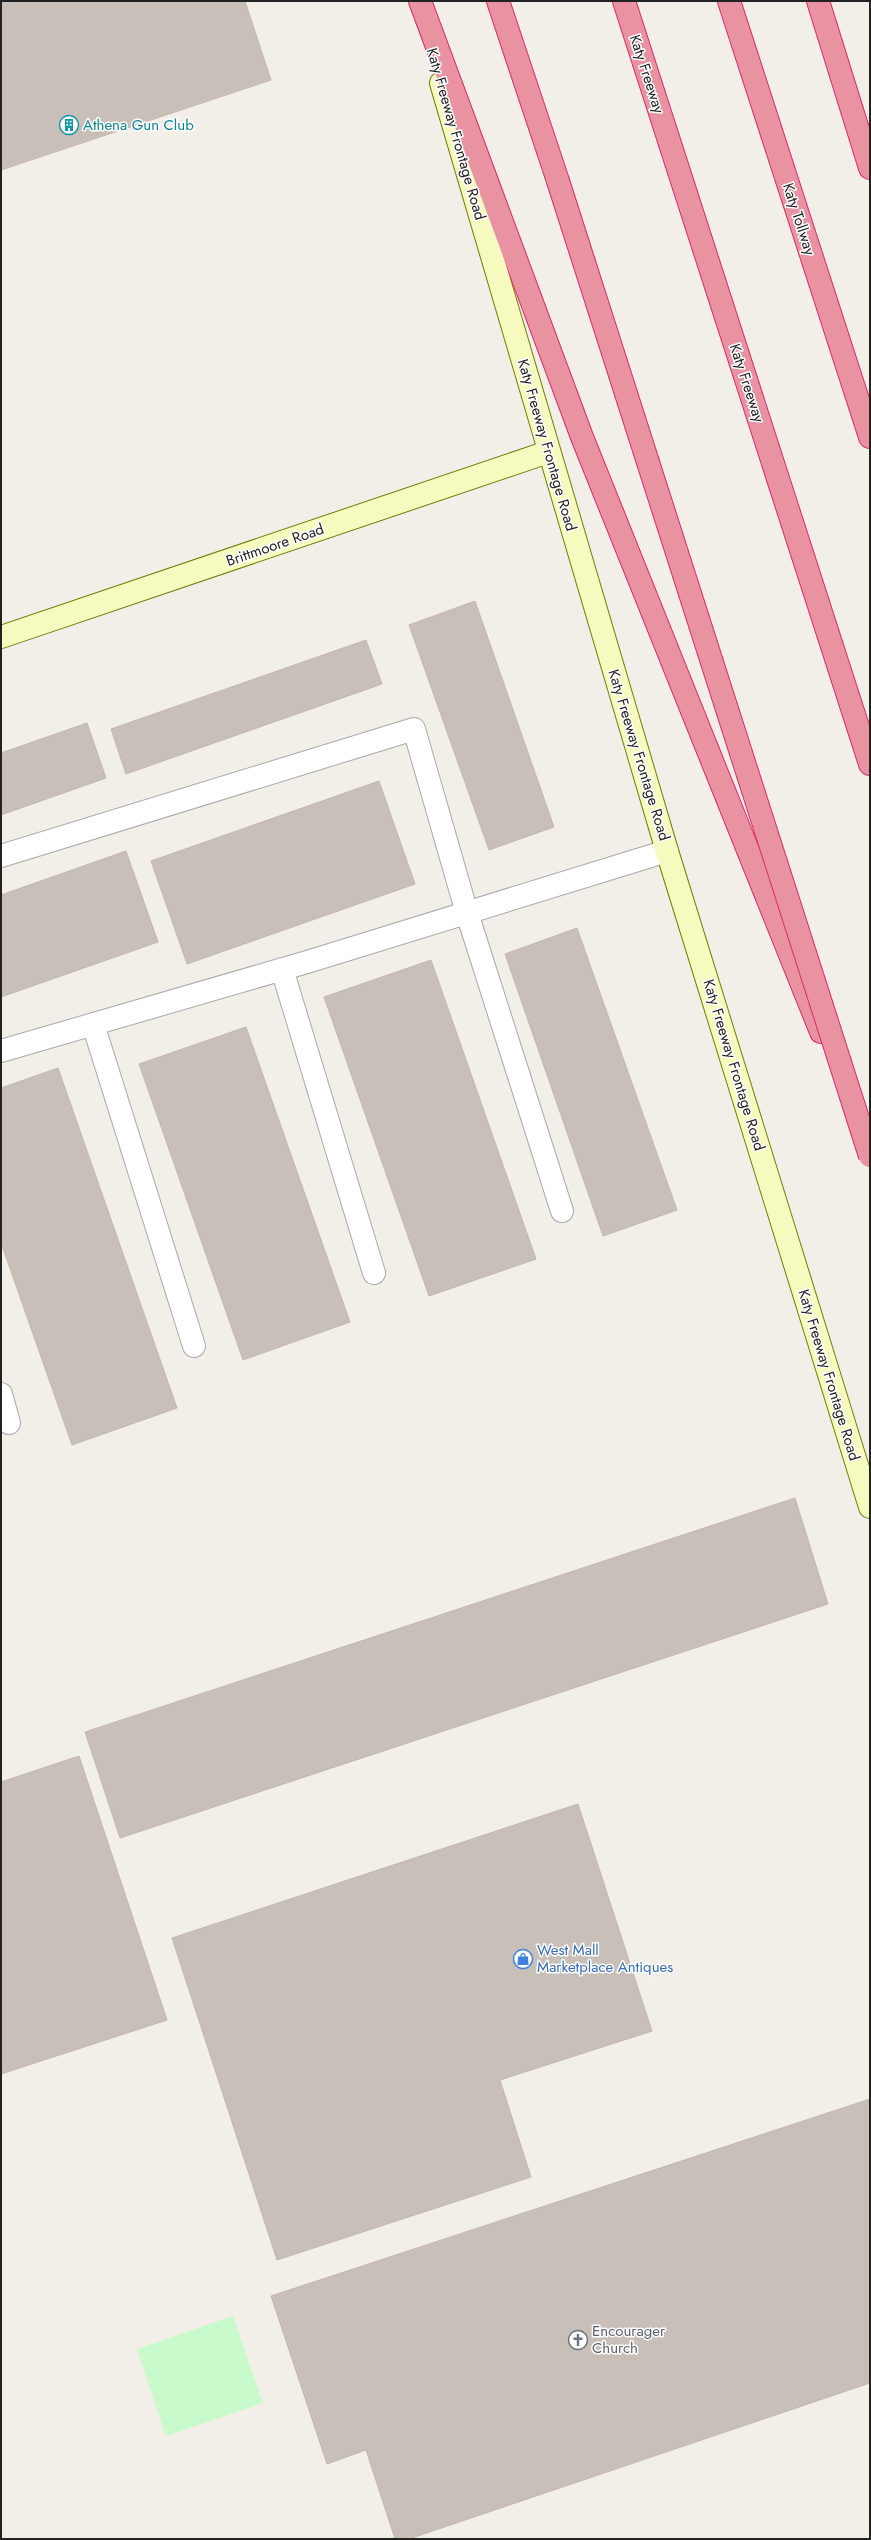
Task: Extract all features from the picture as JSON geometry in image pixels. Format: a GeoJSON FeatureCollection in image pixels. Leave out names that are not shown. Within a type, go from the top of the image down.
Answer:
{"type":"FeatureCollection","features":[{"type":"Feature","properties":{"kind":"highway"},"geometry":{"type":"LineString","coordinates":[[418,1],[582,437],[870,1155]]}},
{"type":"Feature","properties":{"kind":"highway"},"geometry":{"type":"LineString","coordinates":[[498,1],[558,181],[870,1155]]}},
{"type":"Feature","properties":{"kind":"highway","name":"Katy Freeway"},"geometry":{"type":"LineString","coordinates":[[624,1],[870,764]]}},
{"type":"Feature","properties":{"kind":"highway","name":"Katy Tollway"},"geometry":{"type":"LineString","coordinates":[[729,1],[870,436]]}},
{"type":"Feature","properties":{"kind":"highway"},"geometry":{"type":"LineString","coordinates":[[818,1],[870,168]]}},
{"type":"Feature","properties":{"kind":"main road","name":"Katy Freeway Frontage Road"},"geometry":{"type":"LineString","coordinates":[[418,1],[548,452],[667,851],[870,1507]]}},
{"type":"Feature","properties":{"kind":"main road","name":"Brittmoore Road"},"geometry":{"type":"LineString","coordinates":[[1,637],[548,452]]}},
{"type":"Feature","properties":{"kind":"lane"},"geometry":{"type":"LineString","coordinates":[[1,856],[414,728],[467,913],[562,1211]]}},
{"type":"Feature","properties":{"kind":"lane"},"geometry":{"type":"LineString","coordinates":[[1,1051],[282,969],[667,851]]}},
{"type":"Feature","properties":{"kind":"lane"},"geometry":{"type":"LineString","coordinates":[[282,969],[374,1273]]}},
{"type":"Feature","properties":{"kind":"lane"},"geometry":{"type":"LineString","coordinates":[[93,1024],[194,1346]]}},
{"type":"Feature","properties":{"kind":"lane"},"geometry":{"type":"LineString","coordinates":[[1,1394],[9,1423]]}},
{"type":"Feature","properties":{"kind":"green space"},"geometry":{"type":"Polygon","coordinates":[[[233,2316],[263,2403],[166,2436],[137,2349],[233,2316]]]}},
{"type":"Feature","properties":{"kind":"building","name":"Athena Gun Club"},"geometry":{"type":"Polygon","coordinates":[[[1,1],[245,1],[271,80],[1,170],[1,1]]]}},
{"type":"Feature","properties":{"kind":"building"},"geometry":{"type":"Polygon","coordinates":[[[475,601],[554,827],[489,850],[409,625],[475,601]]]}},
{"type":"Feature","properties":{"kind":"building"},"geometry":{"type":"Polygon","coordinates":[[[366,640],[382,684],[126,774],[111,729],[366,640]]]}},
{"type":"Feature","properties":{"kind":"building"},"geometry":{"type":"Polygon","coordinates":[[[87,723],[106,778],[1,815],[1,753],[87,723]]]}},
{"type":"Feature","properties":{"kind":"building"},"geometry":{"type":"Polygon","coordinates":[[[379,781],[415,884],[187,964],[151,861],[379,781]]]}},
{"type":"Feature","properties":{"kind":"building"},"geometry":{"type":"Polygon","coordinates":[[[126,851],[158,942],[1,997],[1,895],[126,851]]]}},
{"type":"Feature","properties":{"kind":"building"},"geometry":{"type":"Polygon","coordinates":[[[577,928],[677,1210],[603,1236],[505,954],[577,928]]]}},
{"type":"Feature","properties":{"kind":"building"},"geometry":{"type":"Polygon","coordinates":[[[431,960],[536,1259],[429,1296],[324,997],[431,960]]]}},
{"type":"Feature","properties":{"kind":"building"},"geometry":{"type":"Polygon","coordinates":[[[246,1027],[350,1322],[243,1360],[139,1064],[246,1027]]]}},
{"type":"Feature","properties":{"kind":"building"},"geometry":{"type":"Polygon","coordinates":[[[58,1068],[177,1408],[72,1445],[1,1243],[1,1088],[58,1068]]]}},
{"type":"Feature","properties":{"kind":"building"},"geometry":{"type":"Polygon","coordinates":[[[795,1498],[828,1604],[120,1838],[85,1732],[795,1498]]]}},
{"type":"Feature","properties":{"kind":"building"},"geometry":{"type":"Polygon","coordinates":[[[79,1756],[167,2020],[1,2074],[1,1782],[79,1756]]]}},
{"type":"Feature","properties":{"kind":"building"},"geometry":{"type":"Polygon","coordinates":[[[578,1804],[652,2031],[500,2080],[531,2177],[277,2260],[172,1938],[578,1804]]]}},
{"type":"Feature","properties":{"kind":"building","name":"Encourager Church"},"geometry":{"type":"Polygon","coordinates":[[[870,2099],[870,2383],[409,2539],[395,2539],[366,2450],[327,2464],[271,2296],[870,2099]]]}},
{"type":"Feature","properties":{"kind":"place","name":"Athena Gun Club"},"geometry":{"type":"Point","coordinates":[69,125]}},
{"type":"Feature","properties":{"kind":"place","name":"West Mall Marketplace Antiques"},"geometry":{"type":"Point","coordinates":[523,1959]}},
{"type":"Feature","properties":{"kind":"place","name":"Encourager Church"},"geometry":{"type":"Point","coordinates":[578,2340]}}]}
